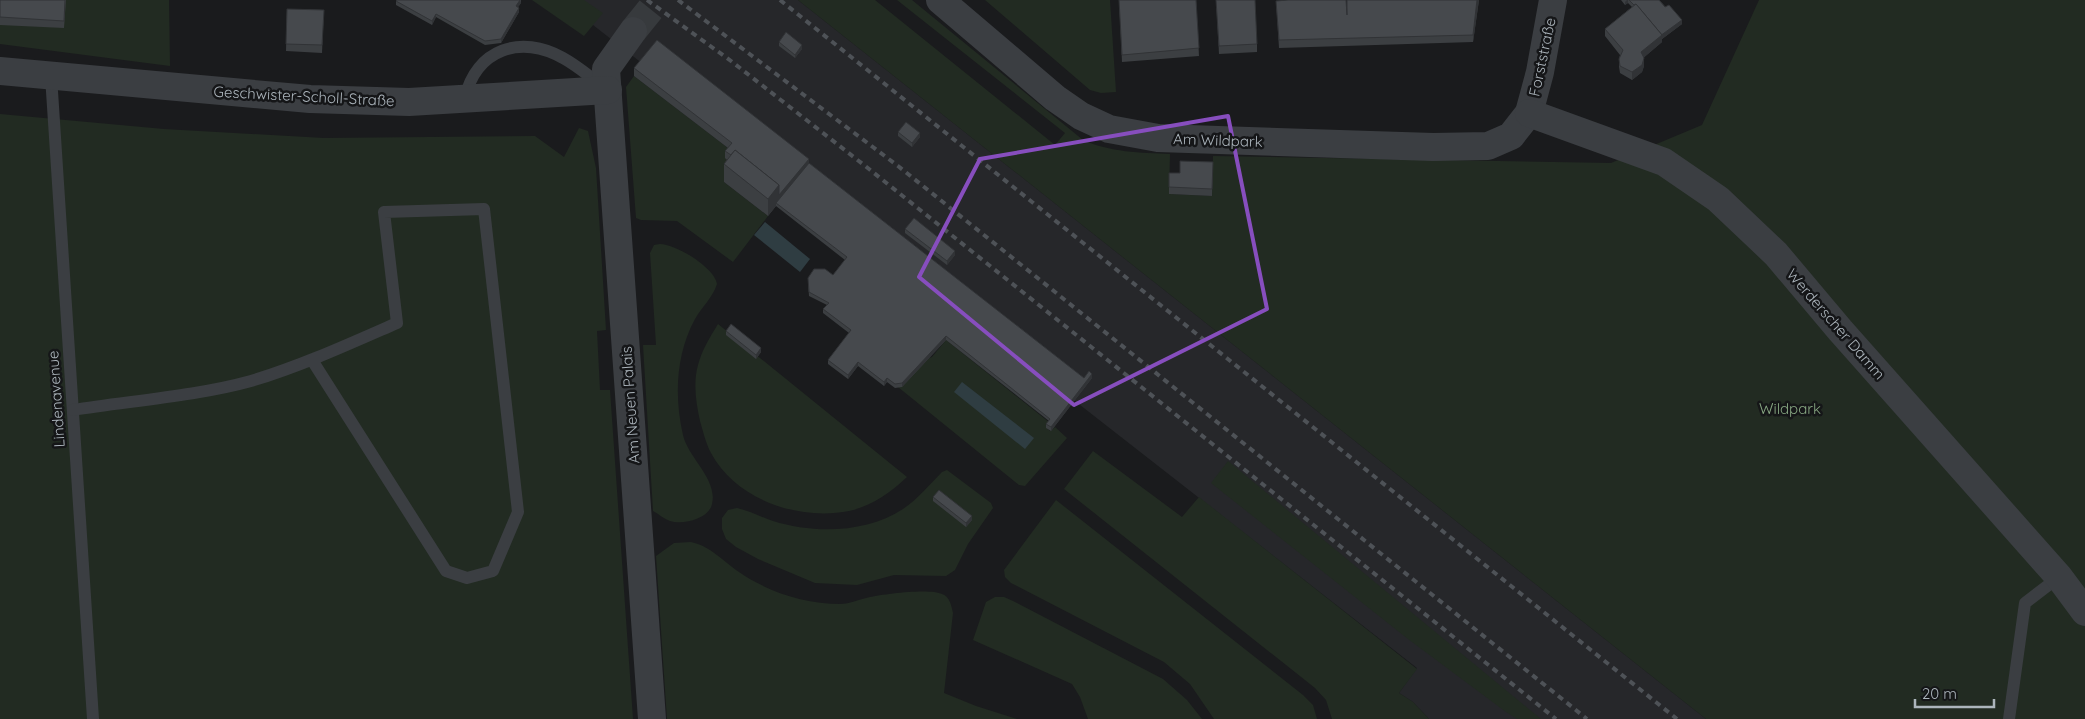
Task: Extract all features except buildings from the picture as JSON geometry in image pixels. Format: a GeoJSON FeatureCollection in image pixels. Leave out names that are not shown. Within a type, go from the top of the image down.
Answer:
{"type":"FeatureCollection","features":[{"type":"Feature","properties":{"kind":"street","name":"Am Wildpark"},"geometry":{"type":"LineString","coordinates":[[940,0],[1054,98],[1081,116],[1109,129],[1158,138],[1433,148],[1488,146],[1511,136],[1529,114]]}},
{"type":"Feature","properties":{"kind":"street","name":"Forststraße"},"geometry":{"type":"LineString","coordinates":[[1529,114],[1540,72],[1553,0]]}},
{"type":"Feature","properties":{"kind":"street"},"geometry":{"type":"LineString","coordinates":[[608,90],[606,69],[633,31]]}},
{"type":"Feature","properties":{"kind":"street","name":"Geschwister-Scholl-Straße"},"geometry":{"type":"LineString","coordinates":[[0,71],[310,99],[409,102],[608,90]]}},
{"type":"Feature","properties":{"kind":"street","name":"Am Neuen Palais"},"geometry":{"type":"LineString","coordinates":[[608,90],[652,719]]}},
{"type":"Feature","properties":{"kind":"street","name":"Werderscher Damm"},"geometry":{"type":"LineString","coordinates":[[1529,114],[1664,162],[1718,200],[1776,254],[1840,330],[2059,577],[2085,612]]}},
{"type":"Feature","properties":{"kind":"lane"},"geometry":{"type":"LineString","coordinates":[[465,98],[469,80],[484,60],[502,50],[518,47],[542,49],[563,58],[608,90]]}},
{"type":"Feature","properties":{"kind":"lane","name":"Lindenavenue"},"geometry":{"type":"LineString","coordinates":[[51,76],[93,719]]}},
{"type":"Feature","properties":{"kind":"lane"},"geometry":{"type":"LineString","coordinates":[[73,410],[250,381],[312,360],[397,323],[384,212],[484,209],[518,512],[493,571],[467,578],[446,571],[312,360]]}},
{"type":"Feature","properties":{"kind":"lane"},"geometry":{"type":"LineString","coordinates":[[2010,719],[2025,603],[2059,577]]}},
{"type":"Feature","properties":{"kind":"highlighted area"},"geometry":{"type":"Polygon","coordinates":[[[1228,116],[1267,309],[1074,405],[919,277],[980,159],[1228,116]]]}},
{"type":"Feature","properties":{"kind":"shaded area"},"geometry":{"type":"Polygon","coordinates":[[[561,0],[798,0],[1706,719],[1429,719],[1413,702],[1399,693],[1417,668],[561,0]]]}},
{"type":"Feature","properties":{"kind":"shaded area"},"geometry":{"type":"Polygon","coordinates":[[[765,222],[810,259],[800,272],[754,235],[765,222]]]}},
{"type":"Feature","properties":{"kind":"shaded area"},"geometry":{"type":"Polygon","coordinates":[[[962,382],[1034,438],[1025,449],[954,392],[962,382]]]}},
{"type":"Feature","properties":{"kind":"green space"},"geometry":{"type":"Polygon","coordinates":[[[0,0],[169,0],[170,66],[0,44],[0,0]]]}},
{"type":"Feature","properties":{"kind":"green space"},"geometry":{"type":"Polygon","coordinates":[[[532,0],[584,0],[603,13],[584,36],[532,0]]]}},
{"type":"Feature","properties":{"kind":"green space","name":"Wildpark"},"geometry":{"type":"Polygon","coordinates":[[[798,0],[875,0],[1055,145],[1065,133],[897,0],[912,0],[1083,140],[1114,149],[1170,154],[1169,194],[1212,196],[1213,156],[1611,163],[1702,125],[1759,0],[2085,0],[2085,719],[1706,719],[798,0]]]}},
{"type":"Feature","properties":{"kind":"green space"},"geometry":{"type":"Polygon","coordinates":[[[985,0],[1110,0],[1116,92],[1101,93],[1090,90],[985,0]]]}},
{"type":"Feature","properties":{"kind":"green space"},"geometry":{"type":"Polygon","coordinates":[[[634,76],[732,151],[726,159],[735,167],[724,182],[768,216],[733,262],[677,221],[641,220],[636,218],[626,87],[634,76]]]}},
{"type":"Feature","properties":{"kind":"green space"},"geometry":{"type":"Polygon","coordinates":[[[0,114],[164,129],[324,138],[535,136],[564,157],[579,128],[588,131],[596,168],[606,330],[597,331],[600,390],[610,390],[633,719],[0,719],[0,114]]]}},
{"type":"Feature","properties":{"kind":"green space"},"geometry":{"type":"Polygon","coordinates":[[[660,244],[685,252],[694,258],[710,271],[717,284],[689,332],[680,361],[678,376],[678,405],[683,435],[690,452],[711,486],[712,504],[706,514],[701,517],[682,522],[670,521],[653,511],[643,345],[656,345],[650,253],[654,245],[660,244]]]}},
{"type":"Feature","properties":{"kind":"green space"},"geometry":{"type":"Polygon","coordinates":[[[718,324],[907,477],[873,502],[857,509],[830,513],[810,513],[771,503],[752,495],[736,483],[722,469],[709,449],[700,421],[696,400],[695,386],[698,365],[704,349],[718,324]]]}},
{"type":"Feature","properties":{"kind":"green space"},"geometry":{"type":"Polygon","coordinates":[[[946,340],[1050,423],[1047,428],[1050,431],[1055,427],[1067,438],[1025,486],[1019,485],[898,387],[926,359],[932,357],[946,340]]]}},
{"type":"Feature","properties":{"kind":"green space"},"geometry":{"type":"Polygon","coordinates":[[[1093,451],[1182,517],[1199,497],[1417,669],[1399,693],[1413,702],[1429,719],[1332,719],[1326,700],[1315,688],[1064,489],[1093,451]]]}},
{"type":"Feature","properties":{"kind":"green space"},"geometry":{"type":"Polygon","coordinates":[[[1228,461],[1541,719],[1517,719],[1506,712],[1408,639],[1211,483],[1228,461]]]}},
{"type":"Feature","properties":{"kind":"green space"},"geometry":{"type":"Polygon","coordinates":[[[947,470],[991,503],[993,508],[968,544],[955,570],[946,576],[894,575],[857,585],[815,583],[758,559],[736,547],[726,539],[722,529],[722,518],[728,510],[737,508],[773,521],[806,528],[840,529],[873,523],[903,509],[919,496],[942,472],[947,470]]]}},
{"type":"Feature","properties":{"kind":"green space"},"geometry":{"type":"Polygon","coordinates":[[[1056,500],[1303,695],[1313,705],[1317,719],[1214,719],[1190,684],[1164,662],[1011,583],[1005,577],[1004,570],[1056,500]]]}},
{"type":"Feature","properties":{"kind":"green space"},"geometry":{"type":"Polygon","coordinates":[[[691,542],[710,550],[739,572],[774,591],[814,602],[840,604],[907,592],[936,592],[945,595],[950,602],[953,613],[944,693],[976,706],[1017,719],[667,719],[656,556],[674,543],[691,542]]]}},
{"type":"Feature","properties":{"kind":"green space"},"geometry":{"type":"Polygon","coordinates":[[[995,597],[1004,597],[1013,601],[1163,679],[1187,700],[1202,719],[1088,719],[1080,697],[1072,684],[973,640],[986,602],[995,597]]]}},
{"type":"Feature","properties":{"kind":"tunnel"},"geometry":{"type":"LineString","coordinates":[[633,31],[658,0]]}},
{"type":"Feature","properties":{"kind":"railway"},"geometry":{"type":"LineString","coordinates":[[647,0],[731,61],[869,169],[1556,719]]}},
{"type":"Feature","properties":{"kind":"railway"},"geometry":{"type":"LineString","coordinates":[[678,0],[898,166],[1587,719]]}},
{"type":"Feature","properties":{"kind":"railway"},"geometry":{"type":"LineString","coordinates":[[780,0],[1677,719]]}}]}
